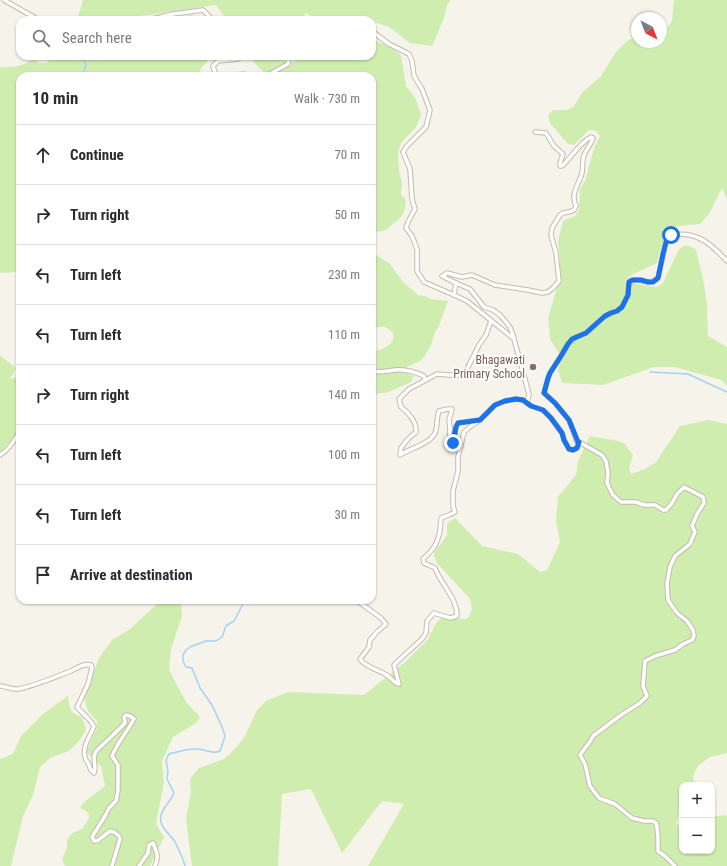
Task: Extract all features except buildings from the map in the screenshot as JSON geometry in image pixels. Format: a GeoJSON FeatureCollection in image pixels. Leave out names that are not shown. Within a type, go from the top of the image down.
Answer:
{"type":"FeatureCollection","features":[{"type":"Feature","properties":{"kind":"street"},"geometry":{"type":"LineString","coordinates":[[4,0],[32,16]]}},
{"type":"Feature","properties":{"kind":"street"},"geometry":{"type":"LineString","coordinates":[[165,16],[203,10],[209,16]]}},
{"type":"Feature","properties":{"kind":"street"},"geometry":{"type":"LineString","coordinates":[[376,34],[389,44],[408,54],[412,61],[414,76],[422,89],[430,110],[426,127],[403,152],[410,169],[412,199],[415,209],[406,228],[412,236],[418,250],[417,271],[424,282],[467,301],[514,339]]}},
{"type":"Feature","properties":{"kind":"street"},"geometry":{"type":"LineString","coordinates":[[215,72],[213,66],[218,61],[228,60]]}},
{"type":"Feature","properties":{"kind":"street"},"geometry":{"type":"LineString","coordinates":[[273,72],[288,64],[288,60]]}},
{"type":"Feature","properties":{"kind":"street"},"geometry":{"type":"LineString","coordinates":[[527,403],[529,394],[510,327],[500,315],[493,310],[484,307],[470,289],[456,284],[442,276],[447,273],[462,277],[472,275],[495,285],[542,293],[548,292],[559,281],[556,254],[551,235],[552,228],[560,215],[574,210],[576,206],[573,201],[577,184],[582,172],[582,162],[593,138],[589,138],[568,161],[560,166],[563,154],[554,146],[546,133],[535,132]]}},
{"type":"Feature","properties":{"kind":"street"},"geometry":{"type":"LineString","coordinates":[[675,866],[658,851],[656,823],[653,821],[644,821],[632,818],[615,804],[599,798],[590,786],[585,764],[580,755],[584,748],[591,742],[593,736],[647,696],[643,686],[645,661],[655,656],[675,650],[692,640],[694,636],[693,630],[687,621],[676,613],[668,600],[667,584],[670,567],[675,556],[690,544],[695,532],[692,526],[704,503],[703,497],[684,487],[666,510],[663,510],[655,505],[644,505],[636,502],[621,502],[613,494],[607,483],[608,473],[606,461],[602,455],[578,442],[569,420],[555,403],[544,393],[550,373],[572,339],[586,333],[605,316],[622,307],[628,295],[629,282],[632,280],[641,280],[653,282],[658,278],[666,242],[671,235],[683,234],[700,238],[710,244],[727,260]]}},
{"type":"Feature","properties":{"kind":"street"},"geometry":{"type":"LineString","coordinates":[[454,295],[456,284]]}},
{"type":"Feature","properties":{"kind":"street"},"geometry":{"type":"LineString","coordinates":[[480,420],[458,423],[453,443],[449,442],[449,420],[452,409],[439,411],[435,434],[426,442],[400,455],[401,448],[416,432],[417,427],[408,412],[400,407],[399,399],[409,388],[437,374],[459,375],[467,369],[479,345],[486,335],[491,321]]}},
{"type":"Feature","properties":{"kind":"street"},"geometry":{"type":"LineString","coordinates":[[376,371],[396,370],[414,372],[424,376],[425,380]]}},
{"type":"Feature","properties":{"kind":"street"},"geometry":{"type":"LineString","coordinates":[[362,604],[381,618],[386,624],[370,640],[369,647],[360,659],[399,684],[394,665],[422,639],[426,633],[428,621],[434,613],[450,618],[457,616],[453,599],[448,589],[438,576],[435,568],[424,563],[423,560],[434,548],[438,538],[441,518],[455,512],[453,506],[453,491],[458,471],[458,457],[464,432],[480,420],[495,405],[516,399],[523,400],[543,410],[562,433],[569,449],[573,450],[577,448],[579,442]]}},
{"type":"Feature","properties":{"kind":"street"},"geometry":{"type":"LineString","coordinates":[[0,455],[4,453],[16,437]]}},
{"type":"Feature","properties":{"kind":"street"},"geometry":{"type":"LineString","coordinates":[[0,686],[16,689],[30,686],[87,664],[91,665],[92,668],[88,684],[78,703],[78,707],[81,712],[89,718],[94,726],[84,749],[85,757],[91,772],[94,773],[94,757],[96,751],[125,722],[124,717],[126,715],[130,716],[134,720],[123,738],[116,745],[112,756],[118,765],[118,790],[116,801],[109,808],[92,837],[94,841],[97,841],[110,831],[119,836],[120,840],[112,866]]}},
{"type":"Feature","properties":{"kind":"street"},"geometry":{"type":"LineString","coordinates":[[139,866],[148,853],[149,845],[153,843],[157,852],[155,866]]}},
{"type":"Feature","properties":{"kind":"green space"},"geometry":{"type":"Polygon","coordinates":[[[83,0],[451,0],[447,5],[444,18],[432,46],[410,43],[389,27],[376,22],[376,16],[312,16],[306,13],[303,16],[224,16],[216,5],[141,16],[78,16],[83,0]]]}},
{"type":"Feature","properties":{"kind":"green space"},"geometry":{"type":"Polygon","coordinates":[[[674,0],[727,0],[727,200],[722,188],[709,214],[700,224],[677,226],[671,229],[665,237],[657,263],[633,274],[624,282],[657,287],[663,283],[678,251],[683,246],[690,246],[696,250],[707,304],[708,336],[727,347],[727,386],[721,380],[675,367],[654,367],[603,385],[562,383],[558,370],[561,356],[550,339],[548,318],[556,291],[560,261],[558,241],[563,221],[575,216],[579,210],[580,189],[585,181],[594,148],[600,136],[596,131],[589,130],[574,145],[568,144],[550,123],[548,116],[553,110],[567,110],[574,106],[582,93],[601,76],[616,52],[631,39],[631,48],[667,48],[667,27],[672,21],[674,0]]]}},
{"type":"Feature","properties":{"kind":"green space"},"geometry":{"type":"Polygon","coordinates":[[[376,41],[390,47],[401,55],[406,86],[416,99],[421,115],[416,127],[401,143],[398,153],[399,171],[402,184],[401,194],[406,200],[403,214],[386,230],[376,232],[376,72],[263,72],[252,60],[284,60],[288,64],[294,61],[376,60],[376,41]]]}},
{"type":"Feature","properties":{"kind":"green space"},"geometry":{"type":"Polygon","coordinates":[[[31,60],[39,63],[46,63],[49,60],[209,60],[200,70],[200,72],[16,72],[16,273],[0,273],[0,67],[17,66],[31,60]]]}},
{"type":"Feature","properties":{"kind":"green space"},"geometry":{"type":"Polygon","coordinates":[[[376,255],[389,263],[404,283],[418,295],[431,299],[448,301],[431,345],[424,357],[420,361],[407,367],[408,374],[414,376],[411,382],[386,393],[379,393],[376,395],[376,351],[386,347],[393,340],[393,333],[386,327],[376,328],[376,255]]]}},
{"type":"Feature","properties":{"kind":"green space"},"geometry":{"type":"Polygon","coordinates":[[[0,356],[16,368],[10,379],[16,377],[16,434],[0,451],[0,356]]]}},
{"type":"Feature","properties":{"kind":"green space"},"geometry":{"type":"Polygon","coordinates":[[[708,420],[727,424],[727,753],[710,757],[699,765],[695,771],[693,778],[694,782],[679,782],[679,811],[676,824],[679,826],[679,854],[715,854],[715,816],[727,816],[727,866],[368,866],[404,804],[382,801],[342,853],[311,789],[282,794],[278,866],[192,866],[186,819],[191,792],[190,779],[199,768],[224,759],[236,748],[245,736],[257,710],[266,701],[288,692],[364,695],[404,663],[428,639],[436,623],[441,618],[466,619],[469,617],[472,609],[470,599],[437,563],[434,556],[434,553],[447,535],[447,524],[455,518],[482,546],[518,554],[540,572],[547,570],[560,542],[556,521],[558,497],[576,475],[578,461],[590,436],[618,441],[625,444],[633,455],[629,468],[631,474],[645,469],[656,462],[680,426],[708,420]]]}},
{"type":"Feature","properties":{"kind":"green space"},"geometry":{"type":"Polygon","coordinates":[[[181,604],[182,616],[171,649],[169,670],[186,702],[200,717],[196,723],[173,737],[162,761],[164,782],[156,824],[164,837],[150,866],[65,866],[62,859],[67,847],[67,840],[71,834],[83,828],[90,816],[86,811],[80,808],[83,803],[105,786],[101,766],[86,752],[97,728],[97,721],[88,711],[84,698],[99,658],[112,640],[130,629],[156,605],[181,604]]]}},
{"type":"Feature","properties":{"kind":"green space"},"geometry":{"type":"Polygon","coordinates":[[[68,696],[70,710],[74,714],[82,717],[86,730],[79,741],[69,751],[50,758],[40,767],[33,795],[23,816],[11,866],[0,866],[0,759],[13,754],[21,736],[44,713],[68,696]]]}},
{"type":"Feature","properties":{"kind":"waterway"},"geometry":{"type":"LineString","coordinates":[[83,72],[86,65],[84,60]]}},
{"type":"Feature","properties":{"kind":"waterway"},"geometry":{"type":"LineString","coordinates":[[650,372],[688,374],[727,392]]}},
{"type":"Feature","properties":{"kind":"waterway"},"geometry":{"type":"LineString","coordinates":[[185,866],[175,842],[161,823],[162,812],[174,793],[167,779],[168,771],[166,760],[169,754],[187,750],[201,749],[212,752],[220,751],[225,736],[212,705],[200,688],[192,668],[186,667],[183,661],[183,655],[186,650],[192,646],[206,641],[216,641],[222,637],[226,626],[234,621],[243,604]]}},
{"type":"Feature","properties":{"kind":"place","name":"Bhagawati Primary School"},"geometry":{"type":"Point","coordinates":[533,367]}},
{"type":"Feature","properties":{"kind":"route"},"geometry":{"type":"LineString","coordinates":[[453,443],[458,423],[480,420],[495,405],[516,399],[523,400],[531,406],[543,410],[562,433],[569,449],[573,450],[577,448],[579,442],[569,420],[555,403],[544,393],[550,373],[572,339],[586,333],[605,316],[622,307],[628,295],[629,282],[632,280],[641,280],[653,282],[658,278],[666,242],[671,235]]}}]}
